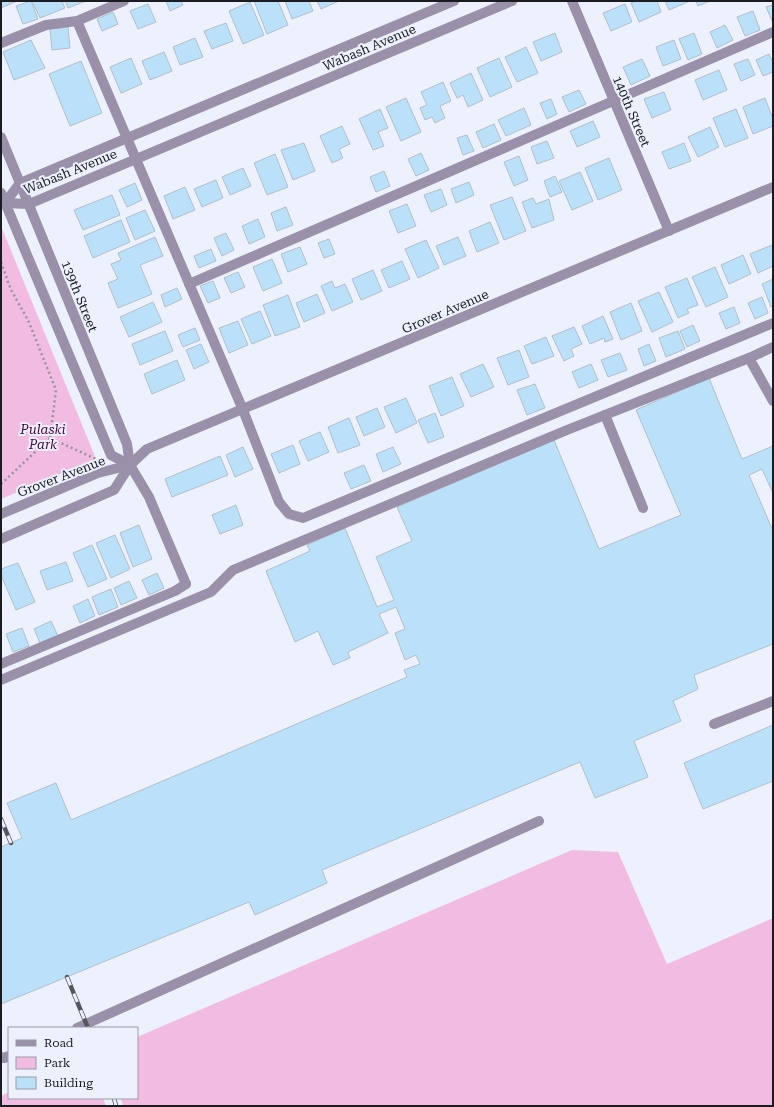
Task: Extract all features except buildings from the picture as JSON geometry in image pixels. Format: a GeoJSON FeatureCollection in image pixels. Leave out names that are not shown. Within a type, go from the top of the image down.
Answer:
{"type":"FeatureCollection","features":[{"type":"Feature","properties":{"kind":"street"},"geometry":{"type":"LineString","coordinates":[[1,43],[46,25],[77,21],[124,1]]}},
{"type":"Feature","properties":{"kind":"street","name":"Wabash Avenue"},"geometry":{"type":"LineString","coordinates":[[5,203],[20,183],[454,1]]}},
{"type":"Feature","properties":{"kind":"street","name":"Wabash Avenue"},"geometry":{"type":"LineString","coordinates":[[5,203],[29,204],[512,1]]}},
{"type":"Feature","properties":{"kind":"street","name":"140th Street"},"geometry":{"type":"LineString","coordinates":[[572,1],[669,231]]}},
{"type":"Feature","properties":{"kind":"street"},"geometry":{"type":"LineString","coordinates":[[77,21],[243,410],[279,502],[289,514],[303,518],[773,323]]}},
{"type":"Feature","properties":{"kind":"street"},"geometry":{"type":"LineString","coordinates":[[189,284],[773,32]]}},
{"type":"Feature","properties":{"kind":"street","name":"139th Street"},"geometry":{"type":"LineString","coordinates":[[1,137],[127,444],[130,465],[149,497],[186,584],[175,591],[1,664]]}},
{"type":"Feature","properties":{"kind":"street","name":"Grover Avenue"},"geometry":{"type":"LineString","coordinates":[[1,539],[114,490],[130,465],[147,449],[773,187]]}},
{"type":"Feature","properties":{"kind":"street"},"geometry":{"type":"LineString","coordinates":[[1,193],[111,455],[130,465]]}},
{"type":"Feature","properties":{"kind":"street"},"geometry":{"type":"LineString","coordinates":[[1,680],[211,592],[233,570],[605,414],[749,358],[773,347]]}},
{"type":"Feature","properties":{"kind":"street"},"geometry":{"type":"LineString","coordinates":[[749,358],[773,401]]}},
{"type":"Feature","properties":{"kind":"street"},"geometry":{"type":"LineString","coordinates":[[605,414],[643,508]]}},
{"type":"Feature","properties":{"kind":"street","name":"Grover Avenue"},"geometry":{"type":"LineString","coordinates":[[1,514],[98,473],[130,465]]}},
{"type":"Feature","properties":{"kind":"street"},"geometry":{"type":"LineString","coordinates":[[714,724],[773,702]]}},
{"type":"Feature","properties":{"kind":"street"},"geometry":{"type":"LineString","coordinates":[[79,1027],[539,821]]}},
{"type":"Feature","properties":{"kind":"path"},"geometry":{"type":"LineString","coordinates":[[1,262],[11,290],[28,320],[56,390],[50,438],[1,484]]}},
{"type":"Feature","properties":{"kind":"path"},"geometry":{"type":"LineString","coordinates":[[50,438],[96,458]]}},
{"type":"Feature","properties":{"kind":"green space","name":"Pulaski Park"},"geometry":{"type":"Polygon","coordinates":[[[1,226],[96,459],[1,499],[1,226]]]}},
{"type":"Feature","properties":{"kind":"green space"},"geometry":{"type":"Polygon","coordinates":[[[572,850],[618,852],[667,964],[773,918],[773,1106],[123,1106],[121,1099],[138,1099],[138,1037],[572,850]]]}},
{"type":"Feature","properties":{"kind":"green space"},"geometry":{"type":"Polygon","coordinates":[[[8,1092],[8,1099],[103,1099],[106,1106],[1,1106],[1,1096],[8,1092]]]}},
{"type":"Feature","properties":{"kind":"railway"},"geometry":{"type":"LineString","coordinates":[[1,819],[11,843]]}},
{"type":"Feature","properties":{"kind":"railway"},"geometry":{"type":"LineString","coordinates":[[67,977],[88,1027]]}},
{"type":"Feature","properties":{"kind":"railway"},"geometry":{"type":"LineString","coordinates":[[114,1099],[116,1106]]}}]}
